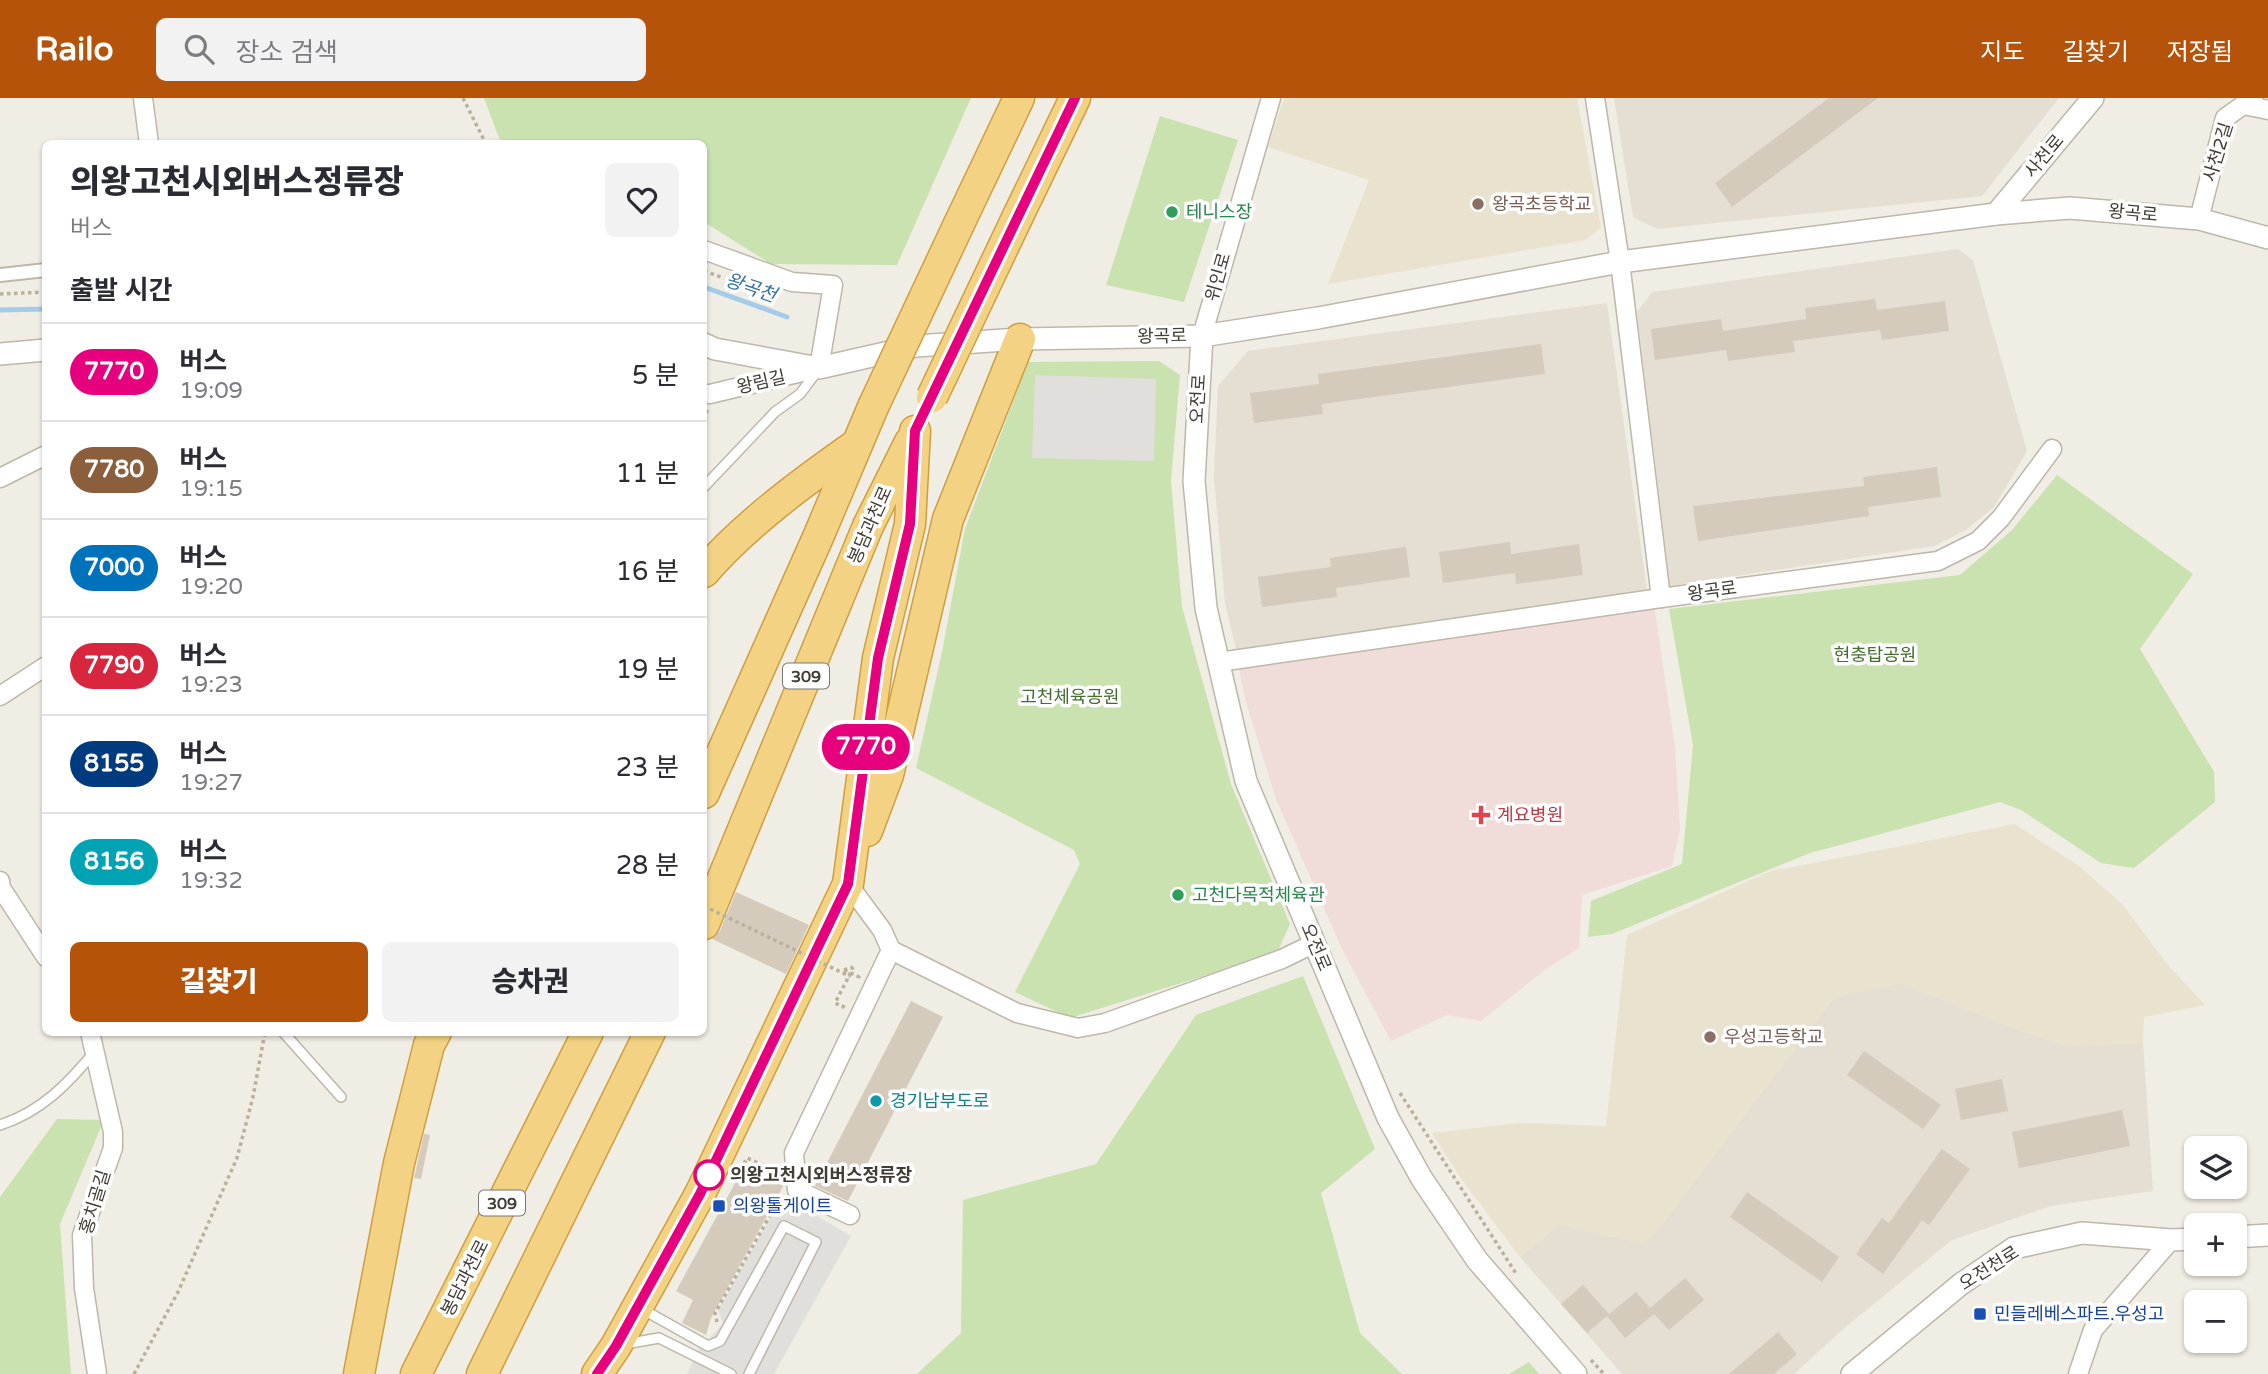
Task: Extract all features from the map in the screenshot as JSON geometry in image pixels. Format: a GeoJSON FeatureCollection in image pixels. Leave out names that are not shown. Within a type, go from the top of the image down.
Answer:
{"type":"FeatureCollection","features":[{"type":"Feature","properties":{"kind":"highway","name":"309"},"geometry":{"type":"LineString","coordinates":[[707,786],[820,535],[873,407],[1019,98]]}},
{"type":"Feature","properties":{"kind":"highway","name":"봉담과천로"},"geometry":{"type":"LineString","coordinates":[[707,917],[868,526],[1076,98]]}},
{"type":"Feature","properties":{"kind":"highway"},"geometry":{"type":"LineString","coordinates":[[597,1374],[616,1346],[700,1194],[848,884],[888,775],[948,519],[1020,339]]}},
{"type":"Feature","properties":{"kind":"highway"},"geometry":{"type":"LineString","coordinates":[[848,884],[878,658],[910,524],[915,431]]}},
{"type":"Feature","properties":{"kind":"highway"},"geometry":{"type":"LineString","coordinates":[[707,568],[721,552],[857,444]]}},
{"type":"Feature","properties":{"kind":"highway"},"geometry":{"type":"LineString","coordinates":[[359,1374],[399,1163],[429,1045],[434,1036]]}},
{"type":"Feature","properties":{"kind":"highway","name":"봉담과천로"},"geometry":{"type":"LineString","coordinates":[[416,1374],[586,1036]]}},
{"type":"Feature","properties":{"kind":"highway"},"geometry":{"type":"LineString","coordinates":[[482,1374],[648,1036]]}},
{"type":"Feature","properties":{"kind":"street"},"geometry":{"type":"LineString","coordinates":[[144,98],[149,140]]}},
{"type":"Feature","properties":{"kind":"street","name":"위인로"},"geometry":{"type":"LineString","coordinates":[[1202,336],[1271,98]]}},
{"type":"Feature","properties":{"kind":"street"},"geometry":{"type":"LineString","coordinates":[[1595,98],[1620,262],[1661,598]]}},
{"type":"Feature","properties":{"kind":"street","name":"사천로"},"geometry":{"type":"LineString","coordinates":[[1996,214],[2093,98]]}},
{"type":"Feature","properties":{"kind":"street"},"geometry":{"type":"LineString","coordinates":[[2249,102],[2268,110]]}},
{"type":"Feature","properties":{"kind":"street","name":"사천2길"},"geometry":{"type":"LineString","coordinates":[[2199,219],[2225,118],[2249,102]]}},
{"type":"Feature","properties":{"kind":"street","name":"왕곡로"},"geometry":{"type":"LineString","coordinates":[[707,345],[819,368],[916,346],[1020,339],[1202,336],[1620,262],[1996,214],[2070,208],[2199,219],[2268,238]]}},
{"type":"Feature","properties":{"kind":"street"},"geometry":{"type":"LineString","coordinates":[[707,251],[792,282],[833,285],[819,368]]}},
{"type":"Feature","properties":{"kind":"street"},"geometry":{"type":"LineString","coordinates":[[0,275],[42,270]]}},
{"type":"Feature","properties":{"kind":"street","name":"오전로"},"geometry":{"type":"LineString","coordinates":[[1202,336],[1194,481],[1206,608],[1246,781],[1388,1118],[1422,1179],[1477,1261],[1576,1374]]}},
{"type":"Feature","properties":{"kind":"street"},"geometry":{"type":"LineString","coordinates":[[0,354],[42,350]]}},
{"type":"Feature","properties":{"kind":"street","name":"왕림길"},"geometry":{"type":"LineString","coordinates":[[707,393],[819,368]]}},
{"type":"Feature","properties":{"kind":"street","name":"왕곡로"},"geometry":{"type":"LineString","coordinates":[[1219,662],[1938,561],[1978,541],[2001,518],[2052,449]]}},
{"type":"Feature","properties":{"kind":"street"},"geometry":{"type":"LineString","coordinates":[[0,478],[42,457]]}},
{"type":"Feature","properties":{"kind":"street"},"geometry":{"type":"LineString","coordinates":[[0,696],[42,669]]}},
{"type":"Feature","properties":{"kind":"street"},"geometry":{"type":"LineString","coordinates":[[0,881],[1,888],[42,951]]}},
{"type":"Feature","properties":{"kind":"street"},"geometry":{"type":"LineString","coordinates":[[848,884],[882,930],[891,950],[1017,1013],[1078,1028],[1105,1023],[1282,959],[1315,943]]}},
{"type":"Feature","properties":{"kind":"street"},"geometry":{"type":"LineString","coordinates":[[850,1215],[797,1190],[794,1153],[891,950]]}},
{"type":"Feature","properties":{"kind":"street","name":"홍치골길"},"geometry":{"type":"LineString","coordinates":[[93,1041],[113,1132],[113,1148],[82,1235],[84,1288],[97,1374]]}},
{"type":"Feature","properties":{"kind":"street","name":"오전천로"},"geometry":{"type":"LineString","coordinates":[[1852,1374],[1961,1284],[2014,1248],[2082,1233],[2184,1240]]}},
{"type":"Feature","properties":{"kind":"street"},"geometry":{"type":"LineString","coordinates":[[2247,1236],[2268,1234]]}},
{"type":"Feature","properties":{"kind":"street"},"geometry":{"type":"LineString","coordinates":[[2078,1374],[2093,1330],[2171,1240]]}},
{"type":"Feature","properties":{"kind":"lane"},"geometry":{"type":"LineString","coordinates":[[707,484],[775,412],[800,394],[819,368]]}},
{"type":"Feature","properties":{"kind":"lane"},"geometry":{"type":"LineString","coordinates":[[287,1036],[341,1097]]}},
{"type":"Feature","properties":{"kind":"lane"},"geometry":{"type":"LineString","coordinates":[[0,1125],[47,1101],[71,1080],[93,1041]]}},
{"type":"Feature","properties":{"kind":"lane"},"geometry":{"type":"LineString","coordinates":[[638,1307],[708,1346],[720,1341],[784,1226],[816,1242],[749,1374]]}},
{"type":"Feature","properties":{"kind":"lane"},"geometry":{"type":"LineString","coordinates":[[616,1346],[659,1338],[731,1374]]}},
{"type":"Feature","properties":{"kind":"path"},"geometry":{"type":"LineString","coordinates":[[463,98],[484,140]]}},
{"type":"Feature","properties":{"kind":"path"},"geometry":{"type":"LineString","coordinates":[[0,294],[42,292]]}},
{"type":"Feature","properties":{"kind":"path"},"geometry":{"type":"LineString","coordinates":[[707,907],[849,976]]}},
{"type":"Feature","properties":{"kind":"path"},"geometry":{"type":"LineString","coordinates":[[848,997],[843,1007],[835,1003],[849,976],[853,967],[844,970],[859,977],[854,987]]}},
{"type":"Feature","properties":{"kind":"path"},"geometry":{"type":"LineString","coordinates":[[134,1374],[178,1292],[237,1158],[253,1097],[264,1036]]}},
{"type":"Feature","properties":{"kind":"path"},"geometry":{"type":"LineString","coordinates":[[1393,1084],[1519,1277]]}},
{"type":"Feature","properties":{"kind":"path"},"geometry":{"type":"LineString","coordinates":[[747,1158],[779,1171],[783,1178]]}},
{"type":"Feature","properties":{"kind":"path"},"geometry":{"type":"LineString","coordinates":[[720,1341],[715,1313],[782,1194]]}},
{"type":"Feature","properties":{"kind":"path"},"geometry":{"type":"LineString","coordinates":[[1587,1354],[1604,1374]]}},
{"type":"Feature","properties":{"kind":"shaded area","name":"왕곡초등학교"},"geometry":{"type":"Polygon","coordinates":[[[1284,98],[1577,98],[1601,228],[1585,240],[1328,284],[1369,180],[1268,147],[1284,98]]]}},
{"type":"Feature","properties":{"kind":"shaded area"},"geometry":{"type":"Polygon","coordinates":[[[1614,98],[2059,98],[1982,196],[1657,229],[1633,217],[1614,98]]]}},
{"type":"Feature","properties":{"kind":"shaded area"},"geometry":{"type":"Polygon","coordinates":[[[1958,249],[1973,260],[2027,451],[1994,507],[1966,530],[1934,546],[1670,586],[1637,312],[1652,292],[1958,249]]]}},
{"type":"Feature","properties":{"kind":"shaded area"},"geometry":{"type":"Polygon","coordinates":[[[1607,303],[1648,598],[1237,653],[1225,603],[1214,477],[1218,386],[1248,351],[1607,303]]]}},
{"type":"Feature","properties":{"kind":"shaded area"},"geometry":{"type":"Polygon","coordinates":[[[1035,375],[1156,379],[1154,461],[1032,458],[1035,375]]]}},
{"type":"Feature","properties":{"kind":"shaded area","name":"계요병원"},"geometry":{"type":"Polygon","coordinates":[[[1654,605],[1675,747],[1680,830],[1672,866],[1582,895],[1579,948],[1546,969],[1481,1021],[1447,1015],[1391,1041],[1342,949],[1276,799],[1246,702],[1238,665],[1654,605]]]}},
{"type":"Feature","properties":{"kind":"shaded area","name":"우성고등학교"},"geometry":{"type":"Polygon","coordinates":[[[2015,824],[2079,866],[2123,905],[2167,964],[2205,1005],[2144,1017],[2143,1043],[2066,1046],[1900,983],[1834,997],[1656,1232],[1643,1243],[1558,1225],[1520,1257],[1460,1177],[1432,1133],[1520,1123],[1606,1126],[1627,935],[1771,871],[2015,824]]]}},
{"type":"Feature","properties":{"kind":"shaded area"},"geometry":{"type":"Polygon","coordinates":[[[1900,983],[2066,1046],[2143,1043],[2153,1191],[2051,1206],[1952,1240],[1841,1331],[1794,1374],[1622,1374],[1520,1257],[1558,1225],[1643,1243],[1656,1232],[1834,997],[1900,983]]]}},
{"type":"Feature","properties":{"kind":"shaded area"},"geometry":{"type":"Polygon","coordinates":[[[783,1196],[851,1236],[774,1374],[687,1374],[699,1349],[723,1324],[718,1310],[783,1196]]]}},
{"type":"Feature","properties":{"kind":"green space"},"geometry":{"type":"Polygon","coordinates":[[[484,98],[971,98],[897,265],[771,264],[707,224],[707,140],[500,140],[484,98]]]}},
{"type":"Feature","properties":{"kind":"green space","name":"테니스장"},"geometry":{"type":"Polygon","coordinates":[[[1160,116],[1238,140],[1184,302],[1106,285],[1160,116]]]}},
{"type":"Feature","properties":{"kind":"green space","name":"고천체육공원"},"geometry":{"type":"Polygon","coordinates":[[[1159,361],[1180,375],[1171,481],[1182,607],[1231,784],[1290,924],[1277,953],[1070,1018],[1015,992],[1080,864],[1074,850],[916,768],[942,652],[965,529],[1028,362],[1159,361]]]}},
{"type":"Feature","properties":{"kind":"green space","name":"현충탑공원"},"geometry":{"type":"Polygon","coordinates":[[[2057,475],[2193,574],[2140,649],[2214,772],[2215,802],[2134,868],[2101,863],[2021,810],[2000,802],[1810,853],[1612,934],[1588,937],[1591,901],[1682,864],[1693,745],[1669,609],[1960,575],[2012,530],[2057,475]]]}},
{"type":"Feature","properties":{"kind":"green space"},"geometry":{"type":"Polygon","coordinates":[[[1303,976],[1375,1149],[1321,1193],[1360,1333],[1402,1374],[917,1374],[961,1333],[963,1200],[1096,1164],[1196,1015],[1303,976]]]}},
{"type":"Feature","properties":{"kind":"green space"},"geometry":{"type":"Polygon","coordinates":[[[57,1119],[104,1120],[60,1224],[71,1374],[0,1374],[0,1197],[57,1119]]]}},
{"type":"Feature","properties":{"kind":"green space"},"geometry":{"type":"Polygon","coordinates":[[[1529,1362],[1539,1374],[1509,1374],[1529,1362]]]}},
{"type":"Feature","properties":{"kind":"building"},"geometry":{"type":"Polygon","coordinates":[[[1829,98],[1878,98],[1732,207],[1715,183],[1829,98]]]}},
{"type":"Feature","properties":{"kind":"building"},"geometry":{"type":"Polygon","coordinates":[[[1875,299],[1877,310],[1945,301],[1949,331],[1882,340],[1880,330],[1793,341],[1795,352],[1728,361],[1726,350],[1655,360],[1651,329],[1721,319],[1723,331],[1806,319],[1805,308],[1875,299]]]}},
{"type":"Feature","properties":{"kind":"building"},"geometry":{"type":"Polygon","coordinates":[[[1541,344],[1545,374],[1322,404],[1323,414],[1254,423],[1250,393],[1319,384],[1318,374],[1541,344]]]}},
{"type":"Feature","properties":{"kind":"building"},"geometry":{"type":"Polygon","coordinates":[[[1937,467],[1941,497],[1868,507],[1869,516],[1698,541],[1693,506],[1864,486],[1863,477],[1937,467]]]}},
{"type":"Feature","properties":{"kind":"building"},"geometry":{"type":"Polygon","coordinates":[[[1510,542],[1511,554],[1579,544],[1583,575],[1516,584],[1515,573],[1443,583],[1439,552],[1510,542]]]}},
{"type":"Feature","properties":{"kind":"building"},"geometry":{"type":"Polygon","coordinates":[[[1406,547],[1410,577],[1336,588],[1337,597],[1262,607],[1258,577],[1331,567],[1330,558],[1406,547]]]}},
{"type":"Feature","properties":{"kind":"building"},"geometry":{"type":"Polygon","coordinates":[[[736,892],[809,925],[786,974],[712,939],[720,931],[736,892]]]}},
{"type":"Feature","properties":{"kind":"building","name":"경기남부도로"},"geometry":{"type":"Polygon","coordinates":[[[911,1001],[943,1017],[848,1201],[815,1186],[911,1001]]]}},
{"type":"Feature","properties":{"kind":"building"},"geometry":{"type":"Polygon","coordinates":[[[1864,1051],[1941,1105],[1923,1129],[1847,1075],[1864,1051]]]}},
{"type":"Feature","properties":{"kind":"building"},"geometry":{"type":"Polygon","coordinates":[[[2002,1079],[2008,1111],[1961,1120],[1955,1089],[2002,1079]]]}},
{"type":"Feature","properties":{"kind":"building"},"geometry":{"type":"Polygon","coordinates":[[[2122,1110],[2130,1146],[2019,1168],[2012,1132],[2122,1110]]]}},
{"type":"Feature","properties":{"kind":"building"},"geometry":{"type":"Polygon","coordinates":[[[424,1134],[430,1135],[421,1179],[414,1178],[424,1134]]]}},
{"type":"Feature","properties":{"kind":"building"},"geometry":{"type":"Polygon","coordinates":[[[1942,1149],[1970,1169],[1929,1225],[1922,1220],[1883,1274],[1856,1254],[1882,1218],[1889,1223],[1942,1149]]]}},
{"type":"Feature","properties":{"kind":"building"},"geometry":{"type":"Polygon","coordinates":[[[746,1163],[785,1183],[711,1318],[706,1335],[682,1323],[693,1300],[676,1291],[746,1163]]]}},
{"type":"Feature","properties":{"kind":"building"},"geometry":{"type":"Polygon","coordinates":[[[1747,1192],[1839,1257],[1822,1282],[1730,1217],[1747,1192]]]}},
{"type":"Feature","properties":{"kind":"building"},"geometry":{"type":"Polygon","coordinates":[[[1685,1278],[1704,1300],[1669,1330],[1654,1314],[1625,1338],[1607,1316],[1587,1333],[1561,1304],[1583,1285],[1609,1314],[1636,1292],[1650,1308],[1685,1278]]]}},
{"type":"Feature","properties":{"kind":"building"},"geometry":{"type":"Polygon","coordinates":[[[1778,1332],[1797,1354],[1774,1374],[1729,1374],[1778,1332]]]}},
{"type":"Feature","properties":{"kind":"waterway","name":"왕곡천"},"geometry":{"type":"LineString","coordinates":[[707,288],[787,317]]}},
{"type":"Feature","properties":{"kind":"waterway","name":"왕곡천"},"geometry":{"type":"LineString","coordinates":[[0,310],[42,309]]}},
{"type":"Feature","properties":{"kind":"bus line","name":"7770"},"geometry":{"type":"LineString","coordinates":[[597,1374],[616,1346],[700,1194],[848,884],[878,658],[910,524],[915,431],[1075,98]]}},
{"type":"Feature","properties":{"kind":"place","name":"왕곡초등학교"},"geometry":{"type":"Point","coordinates":[1478,204]}},
{"type":"Feature","properties":{"kind":"place","name":"테니스장"},"geometry":{"type":"Point","coordinates":[1172,212]}},
{"type":"Feature","properties":{"kind":"place","name":"계요병원"},"geometry":{"type":"Point","coordinates":[1481,815]}},
{"type":"Feature","properties":{"kind":"place","name":"고천다목적체육관"},"geometry":{"type":"Point","coordinates":[1178,895]}},
{"type":"Feature","properties":{"kind":"place","name":"우성고등학교"},"geometry":{"type":"Point","coordinates":[1710,1037]}},
{"type":"Feature","properties":{"kind":"place","name":"경기남부도로"},"geometry":{"type":"Point","coordinates":[876,1101]}},
{"type":"Feature","properties":{"kind":"place","name":"의왕고천시외버스정류장"},"geometry":{"type":"Point","coordinates":[709,1175]}},
{"type":"Feature","properties":{"kind":"place","name":"의왕톨게이트"},"geometry":{"type":"Point","coordinates":[719,1206]}},
{"type":"Feature","properties":{"kind":"place","name":"민들레베스파트.우성고"},"geometry":{"type":"Point","coordinates":[1980,1314]}}]}
